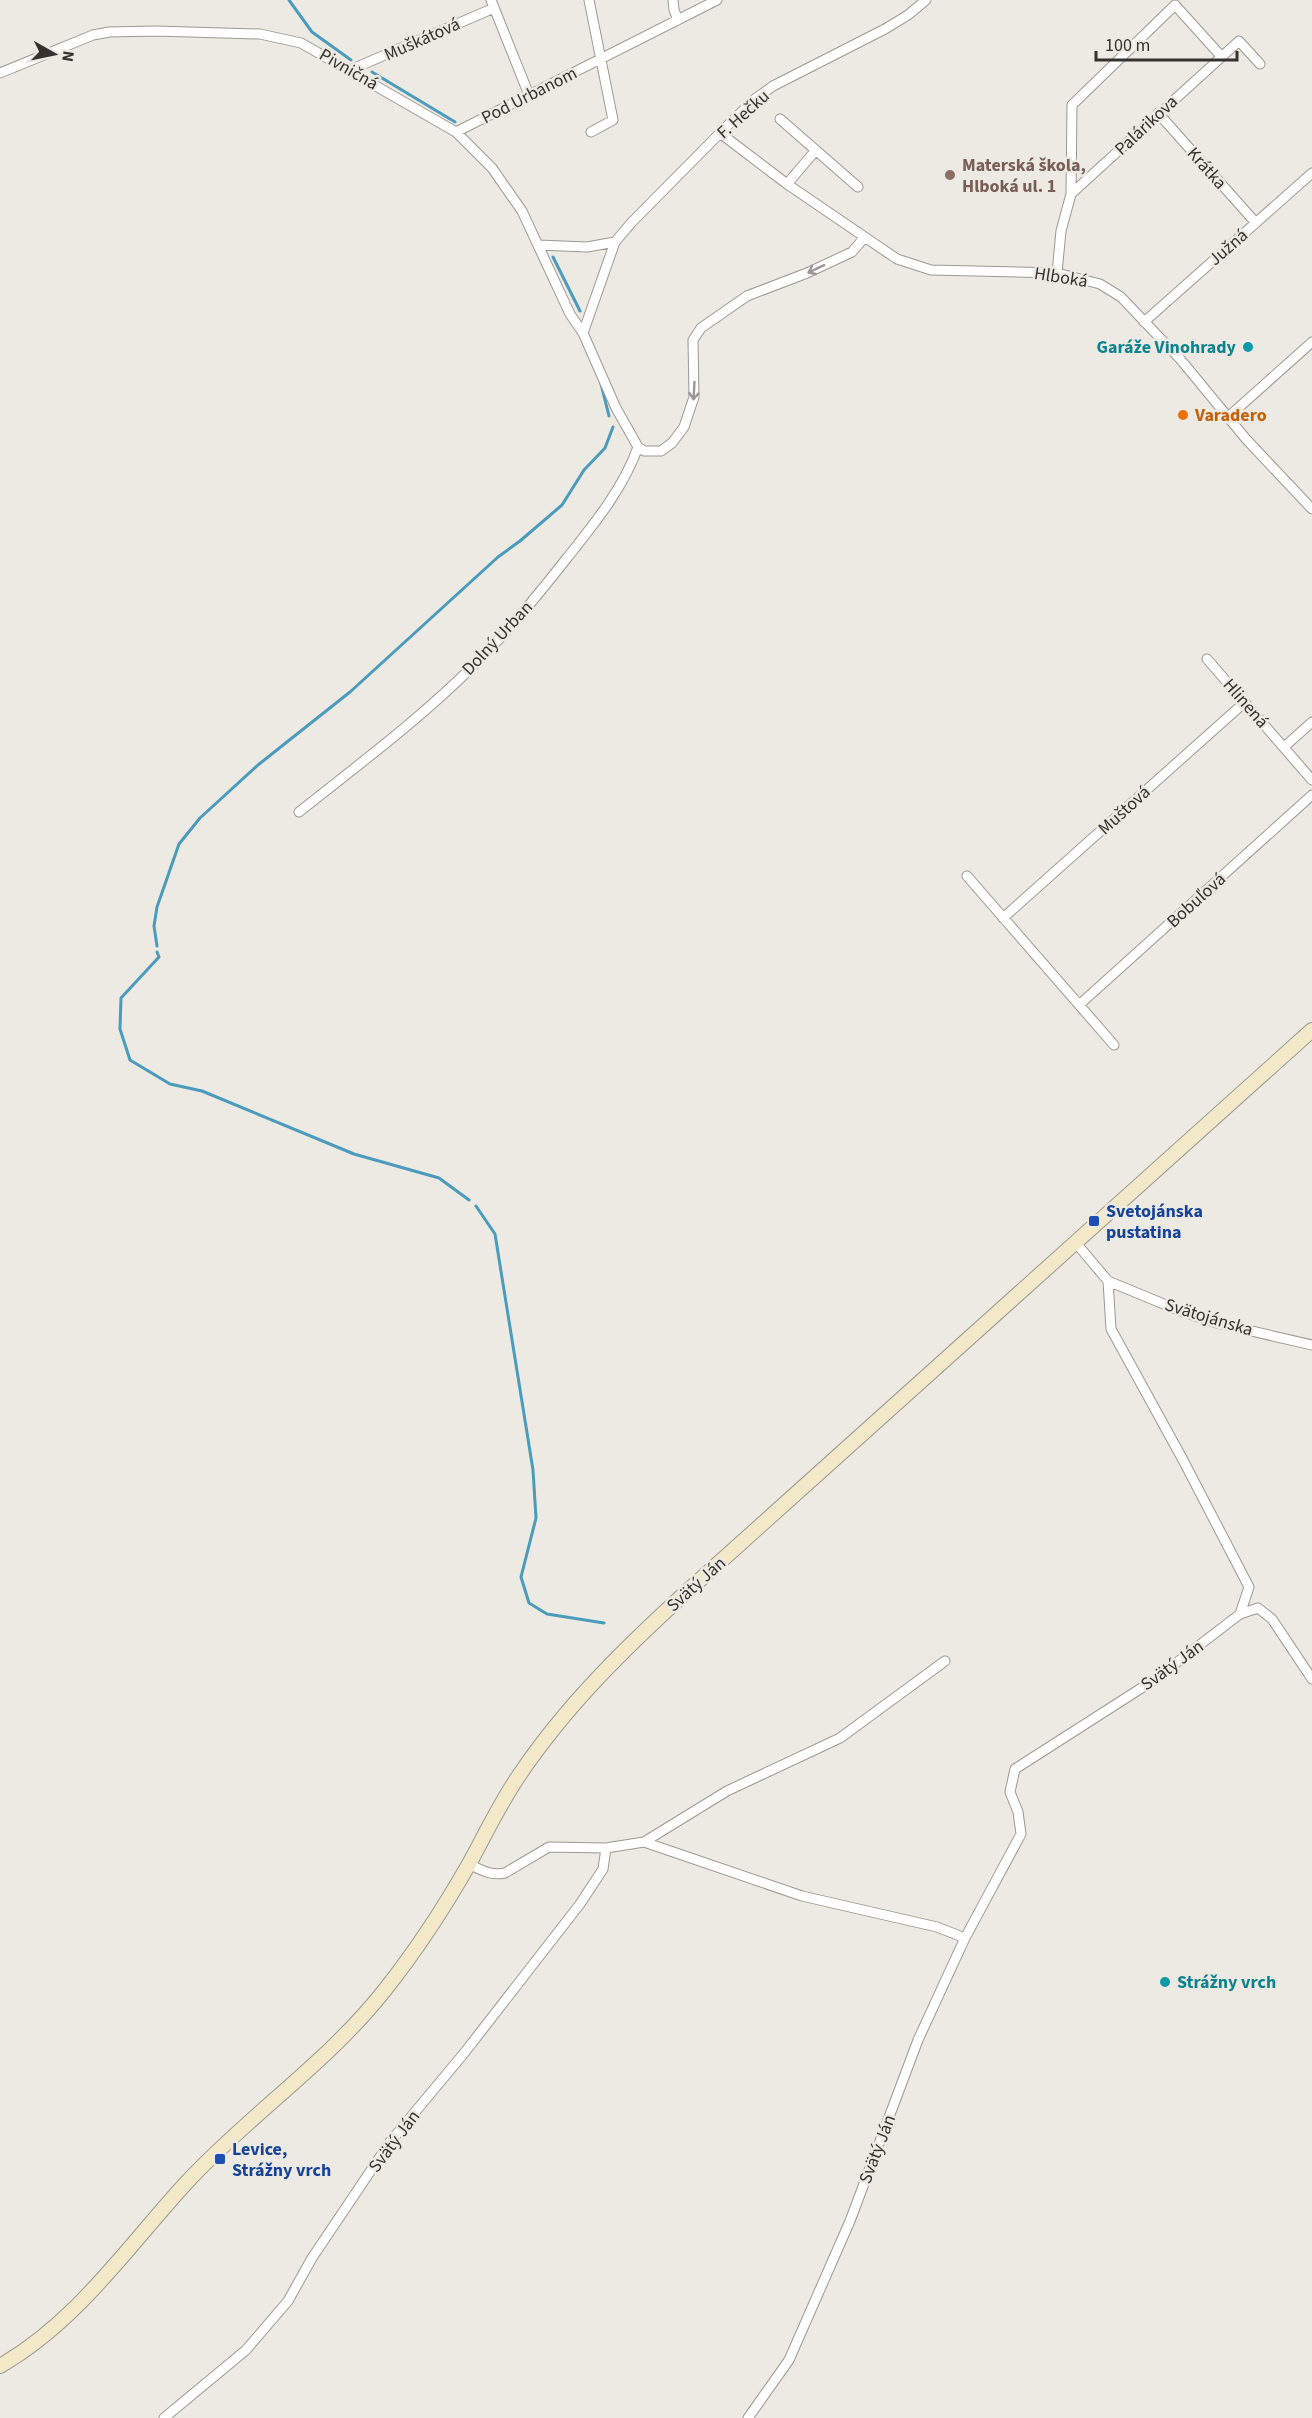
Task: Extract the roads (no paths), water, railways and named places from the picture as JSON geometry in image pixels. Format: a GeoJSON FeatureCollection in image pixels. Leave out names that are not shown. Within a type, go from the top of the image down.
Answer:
{"type":"FeatureCollection","features":[{"type":"Feature","properties":{"kind":"main road","name":"Svätý Ján"},"geometry":{"type":"LineString","coordinates":[[0,2366],[31,2347],[63,2321],[206,2163],[370,2009],[415,1948],[469,1864],[517,1778],[541,1744],[620,1654],[1312,1030]]}},
{"type":"Feature","properties":{"kind":"street","name":"Pod Urbanom"},"geometry":{"type":"LineString","coordinates":[[589,0],[613,120],[591,132]]}},
{"type":"Feature","properties":{"kind":"street"},"geometry":{"type":"LineString","coordinates":[[673,0],[678,20]]}},
{"type":"Feature","properties":{"kind":"street","name":"Pod Urbanom"},"geometry":{"type":"LineString","coordinates":[[456,132],[717,0]]}},
{"type":"Feature","properties":{"kind":"street","name":"F. Hečku"},"geometry":{"type":"LineString","coordinates":[[584,333],[615,242],[720,133],[755,99],[773,86],[885,29],[908,15],[926,0]]}},
{"type":"Feature","properties":{"kind":"street"},"geometry":{"type":"LineString","coordinates":[[1057,273],[1061,231],[1071,194],[1072,105],[1173,3],[1221,56]]}},
{"type":"Feature","properties":{"kind":"street"},"geometry":{"type":"LineString","coordinates":[[492,4],[529,95]]}},
{"type":"Feature","properties":{"kind":"street","name":"Muškátová"},"geometry":{"type":"LineString","coordinates":[[351,70],[492,4]]}},
{"type":"Feature","properties":{"kind":"street","name":"Pivničná"},"geometry":{"type":"LineString","coordinates":[[0,73],[93,35],[109,32],[260,34],[301,42],[456,132],[492,168],[522,211],[570,314],[584,333]]}},
{"type":"Feature","properties":{"kind":"street","name":"Palárikova"},"geometry":{"type":"LineString","coordinates":[[1071,194],[1239,41],[1260,64]]}},
{"type":"Feature","properties":{"kind":"street","name":"Krátka"},"geometry":{"type":"LineString","coordinates":[[1158,113],[1256,223]]}},
{"type":"Feature","properties":{"kind":"street"},"geometry":{"type":"LineString","coordinates":[[780,119],[858,186]]}},
{"type":"Feature","properties":{"kind":"street","name":"Hlboká"},"geometry":{"type":"LineString","coordinates":[[720,133],[897,260],[931,270],[1057,273],[1100,284],[1121,297],[1186,365],[1227,418],[1312,509]]}},
{"type":"Feature","properties":{"kind":"street"},"geometry":{"type":"LineString","coordinates":[[787,183],[816,150]]}},
{"type":"Feature","properties":{"kind":"street","name":"Južná"},"geometry":{"type":"LineString","coordinates":[[1144,322],[1312,172]]}},
{"type":"Feature","properties":{"kind":"street"},"geometry":{"type":"LineString","coordinates":[[584,333],[616,408],[638,447],[644,451],[661,451],[677,438],[690,412],[694,397],[693,340],[700,328],[747,296],[807,273],[852,252],[864,238]]}},
{"type":"Feature","properties":{"kind":"street"},"geometry":{"type":"LineString","coordinates":[[538,245],[586,247],[615,242]]}},
{"type":"Feature","properties":{"kind":"street"},"geometry":{"type":"LineString","coordinates":[[1227,418],[1312,342]]}},
{"type":"Feature","properties":{"kind":"street","name":"Dolný Urban"},"geometry":{"type":"LineString","coordinates":[[299,812],[422,712],[473,667],[514,624],[601,515],[616,492],[638,447]]}},
{"type":"Feature","properties":{"kind":"street","name":"Hlinená"},"geometry":{"type":"LineString","coordinates":[[1207,658],[1312,780]]}},
{"type":"Feature","properties":{"kind":"street","name":"Muštová"},"geometry":{"type":"LineString","coordinates":[[1003,918],[1245,702]]}},
{"type":"Feature","properties":{"kind":"street"},"geometry":{"type":"LineString","coordinates":[[1284,747],[1312,722]]}},
{"type":"Feature","properties":{"kind":"street","name":"Bobuľová"},"geometry":{"type":"LineString","coordinates":[[1079,1005],[1312,795]]}},
{"type":"Feature","properties":{"kind":"street"},"geometry":{"type":"LineString","coordinates":[[967,876],[1114,1045]]}},
{"type":"Feature","properties":{"kind":"street"},"geometry":{"type":"LineString","coordinates":[[1076,1243],[1108,1281],[1111,1329],[1249,1587],[1240,1614]]}},
{"type":"Feature","properties":{"kind":"street","name":"Svätojánska"},"geometry":{"type":"LineString","coordinates":[[1108,1281],[1172,1308],[1217,1323],[1312,1345]]}},
{"type":"Feature","properties":{"kind":"street"},"geometry":{"type":"LineString","coordinates":[[1240,1614],[1258,1608],[1272,1619],[1312,1679]]}},
{"type":"Feature","properties":{"kind":"street","name":"Svätý Ján"},"geometry":{"type":"LineString","coordinates":[[748,2418],[789,2360],[850,2221],[918,2040],[965,1938],[1021,1834],[1018,1812],[1010,1792],[1015,1769],[1154,1680],[1240,1614]]}},
{"type":"Feature","properties":{"kind":"street"},"geometry":{"type":"LineString","coordinates":[[469,1864],[486,1873],[497,1875],[505,1873],[549,1846],[606,1848],[644,1842],[727,1791],[840,1738],[945,1661]]}},
{"type":"Feature","properties":{"kind":"street"},"geometry":{"type":"LineString","coordinates":[[644,1842],[802,1896],[936,1927],[965,1938]]}},
{"type":"Feature","properties":{"kind":"street","name":"Svätý Ján"},"geometry":{"type":"LineString","coordinates":[[164,2418],[246,2350],[288,2301],[312,2258],[390,2142],[465,2052],[580,1904],[603,1869],[606,1848]]}},
{"type":"Feature","properties":{"kind":"waterway"},"geometry":{"type":"LineString","coordinates":[[289,0],[312,32],[351,60]]}},
{"type":"Feature","properties":{"kind":"waterway"},"geometry":{"type":"LineString","coordinates":[[372,72],[455,122]]}},
{"type":"Feature","properties":{"kind":"waterway"},"geometry":{"type":"LineString","coordinates":[[553,257],[580,311]]}},
{"type":"Feature","properties":{"kind":"waterway"},"geometry":{"type":"LineString","coordinates":[[600,380],[609,416]]}},
{"type":"Feature","properties":{"kind":"waterway"},"geometry":{"type":"LineString","coordinates":[[157,946],[154,926],[157,907],[179,844],[200,818],[258,765],[350,692],[498,557],[562,505],[584,470],[605,448],[613,427]]}},
{"type":"Feature","properties":{"kind":"waterway"},"geometry":{"type":"LineString","coordinates":[[157,952],[159,957],[121,998],[120,1029],[130,1060],[170,1084],[202,1091],[354,1154],[439,1178],[469,1200]]}},
{"type":"Feature","properties":{"kind":"waterway"},"geometry":{"type":"LineString","coordinates":[[476,1206],[495,1234],[533,1470],[536,1518],[521,1577],[529,1603],[547,1614],[604,1623]]}},
{"type":"Feature","properties":{"kind":"place","name":"Materská škola, Hlboká ul. 1"},"geometry":{"type":"Point","coordinates":[950,175]}},
{"type":"Feature","properties":{"kind":"place","name":"Garáže Vinohrady"},"geometry":{"type":"Point","coordinates":[1248,347]}},
{"type":"Feature","properties":{"kind":"place","name":"Varadero"},"geometry":{"type":"Point","coordinates":[1183,415]}},
{"type":"Feature","properties":{"kind":"place","name":"Svetojánska pustatina"},"geometry":{"type":"Point","coordinates":[1094,1221]}},
{"type":"Feature","properties":{"kind":"place","name":"Strážny vrch"},"geometry":{"type":"Point","coordinates":[1165,1982]}},
{"type":"Feature","properties":{"kind":"place","name":"Levice, Strážny vrch"},"geometry":{"type":"Point","coordinates":[220,2159]}}]}
